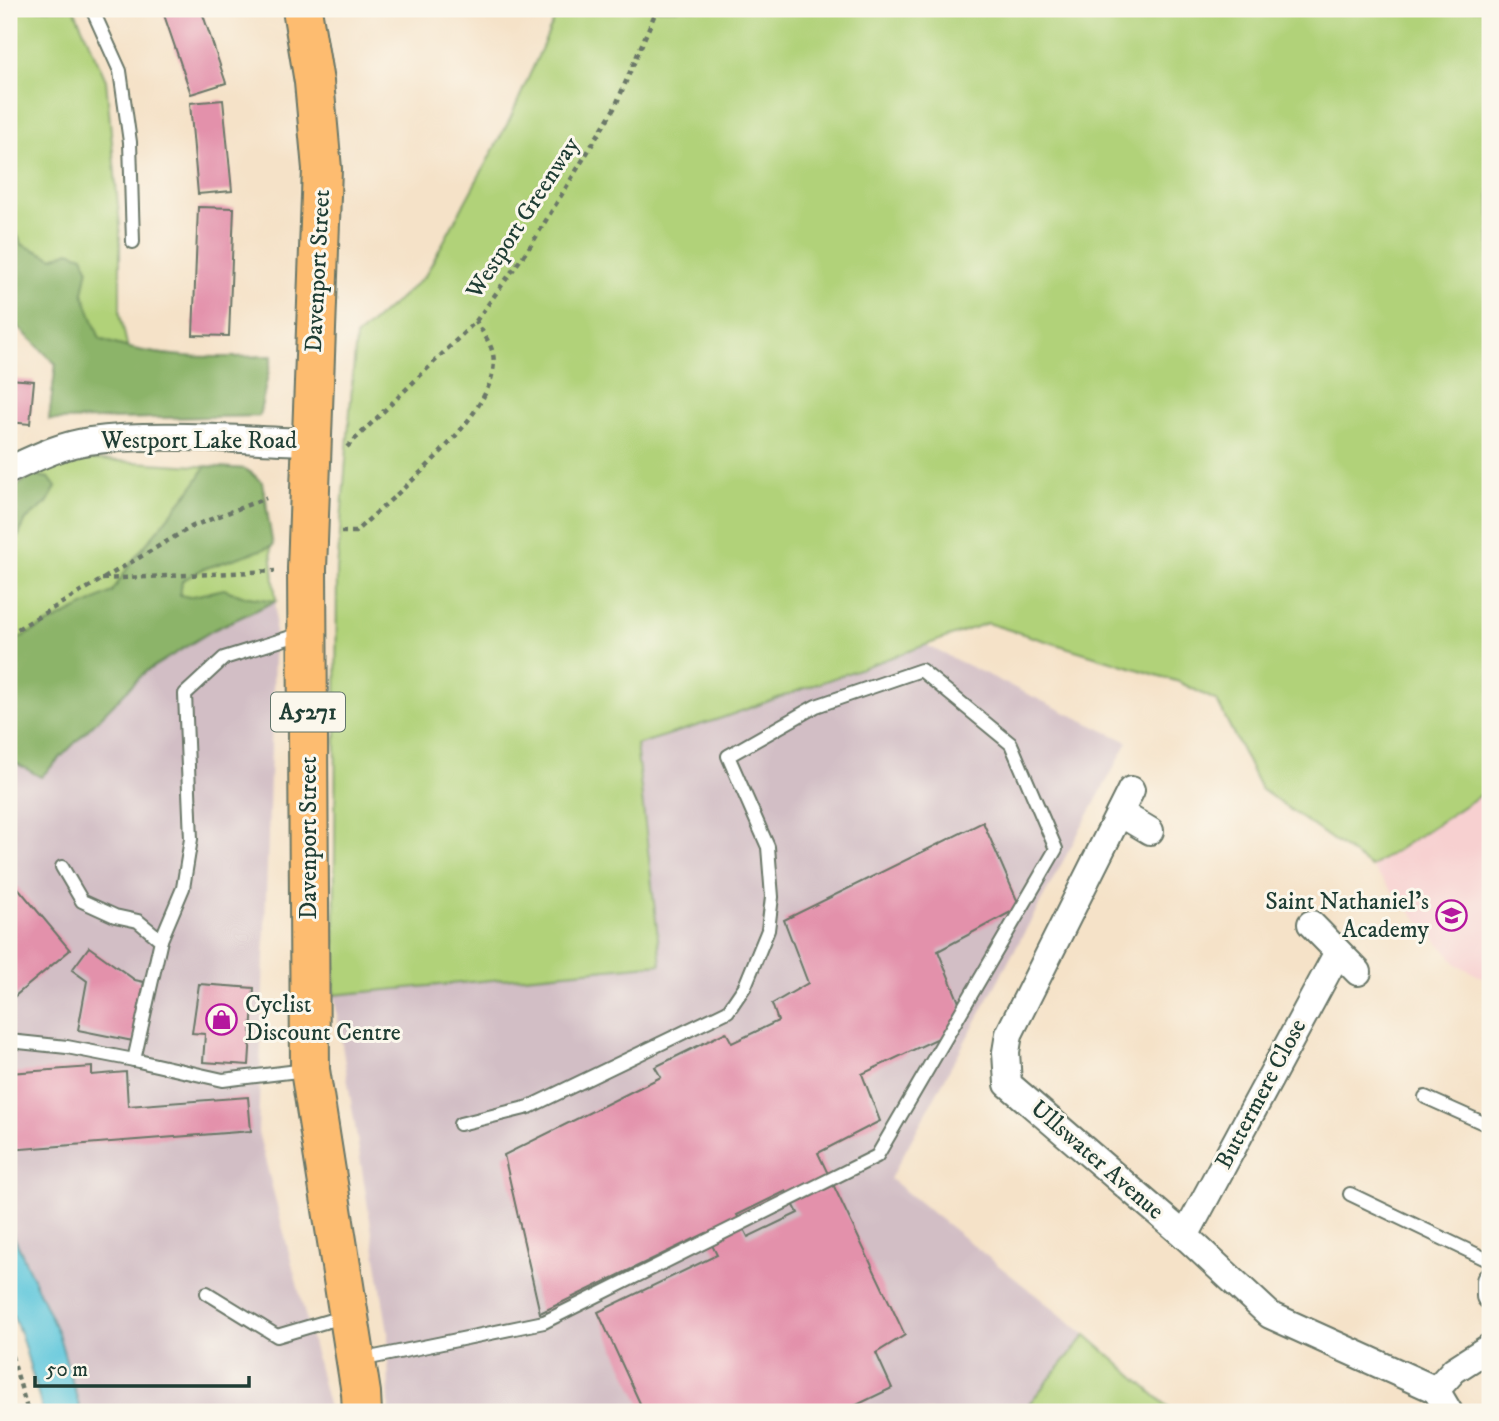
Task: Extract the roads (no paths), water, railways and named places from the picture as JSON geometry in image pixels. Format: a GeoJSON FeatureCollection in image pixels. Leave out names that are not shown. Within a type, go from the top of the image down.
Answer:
{"type":"FeatureCollection","features":[{"type":"Feature","properties":{"kind":"main road","name":"Davenport Street"},"geometry":{"type":"LineString","coordinates":[[302,9],[314,82],[322,169],[308,551],[310,1070],[362,1412]]}},
{"type":"Feature","properties":{"kind":"street","name":"Westport Lake Road"},"geometry":{"type":"LineString","coordinates":[[9,470],[48,452],[88,441],[131,438],[310,442]]}},
{"type":"Feature","properties":{"kind":"street","name":"Ullswater Avenue"},"geometry":{"type":"LineString","coordinates":[[1150,831],[1126,802],[1009,1034],[1006,1052],[1008,1084],[1185,1236],[1270,1315],[1442,1401]]}},
{"type":"Feature","properties":{"kind":"street"},"geometry":{"type":"LineString","coordinates":[[1311,924],[1358,972]]}},
{"type":"Feature","properties":{"kind":"street","name":"Buttermere Close"},"geometry":{"type":"LineString","coordinates":[[1185,1236],[1338,952]]}},
{"type":"Feature","properties":{"kind":"street"},"geometry":{"type":"LineString","coordinates":[[1490,1281],[1490,1296]]}},
{"type":"Feature","properties":{"kind":"street"},"geometry":{"type":"LineString","coordinates":[[1442,1401],[1454,1370],[1490,1347]]}},
{"type":"Feature","properties":{"kind":"lane"},"geometry":{"type":"LineString","coordinates":[[92,9],[120,71],[130,142],[133,242]]}},
{"type":"Feature","properties":{"kind":"lane"},"geometry":{"type":"LineString","coordinates":[[134,1059],[161,940],[183,888],[191,839],[185,694],[224,658],[307,633]]}},
{"type":"Feature","properties":{"kind":"lane"},"geometry":{"type":"LineString","coordinates":[[356,1360],[544,1322],[877,1156],[1056,849],[1011,744],[921,670],[816,706],[728,756],[768,847],[772,897],[768,930],[745,986],[728,1011],[529,1107],[460,1124]]}},
{"type":"Feature","properties":{"kind":"lane"},"geometry":{"type":"LineString","coordinates":[[62,867],[82,901],[115,916],[138,921],[161,940]]}},
{"type":"Feature","properties":{"kind":"lane"},"geometry":{"type":"LineString","coordinates":[[9,1041],[67,1047],[134,1059],[223,1080],[310,1070]]}},
{"type":"Feature","properties":{"kind":"lane"},"geometry":{"type":"LineString","coordinates":[[1425,1097],[1490,1126]]}},
{"type":"Feature","properties":{"kind":"lane"},"geometry":{"type":"LineString","coordinates":[[1350,1194],[1490,1261]]}},
{"type":"Feature","properties":{"kind":"lane"},"geometry":{"type":"LineString","coordinates":[[207,1293],[277,1336],[348,1314]]}},
{"type":"Feature","properties":{"kind":"water"},"geometry":{"type":"Polygon","coordinates":[[[9,1226],[58,1333],[81,1412],[43,1412],[21,1335],[9,1306],[9,1226]]]}},
{"type":"Feature","properties":{"kind":"place","name":"Saint Nathaniel's Academy"},"geometry":{"type":"Point","coordinates":[1452,916]}},
{"type":"Feature","properties":{"kind":"place","name":"Cyclist Discount Centre"},"geometry":{"type":"Point","coordinates":[222,1019]}}]}
